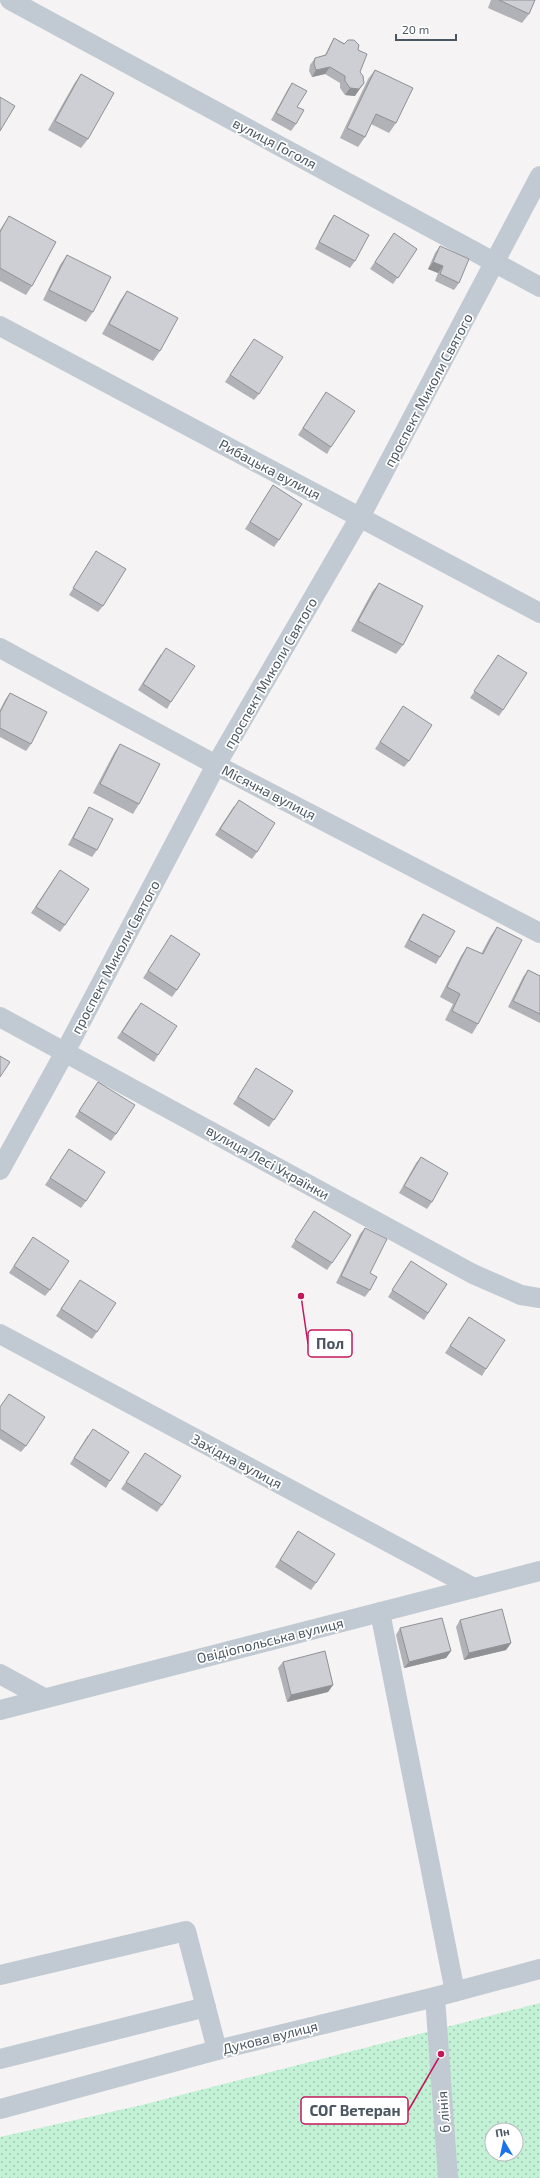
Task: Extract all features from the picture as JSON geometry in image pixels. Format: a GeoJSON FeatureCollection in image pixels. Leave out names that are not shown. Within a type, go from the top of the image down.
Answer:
{"type":"FeatureCollection","features":[{"type":"Feature","properties":{"kind":"street","name":"вулиця Гоголя"},"geometry":{"type":"LineString","coordinates":[[10,0],[540,287]]}},
{"type":"Feature","properties":{"kind":"street","name":"проспект Миколи Святого"},"geometry":{"type":"LineString","coordinates":[[0,1170],[65,1052],[216,765],[360,517],[496,262],[540,176]]}},
{"type":"Feature","properties":{"kind":"street","name":"Рибацька вулиця"},"geometry":{"type":"LineString","coordinates":[[0,326],[540,613]]}},
{"type":"Feature","properties":{"kind":"street","name":"Місячна вулиця"},"geometry":{"type":"LineString","coordinates":[[0,648],[216,765],[540,933]]}},
{"type":"Feature","properties":{"kind":"street","name":"вулиця Лесі Українки"},"geometry":{"type":"LineString","coordinates":[[0,1017],[473,1274],[521,1295],[540,1298]]}},
{"type":"Feature","properties":{"kind":"street","name":"Західна вулиця"},"geometry":{"type":"LineString","coordinates":[[0,1334],[474,1588]]}},
{"type":"Feature","properties":{"kind":"street","name":"Овідіопольська вулиця"},"geometry":{"type":"LineString","coordinates":[[0,1710],[540,1571]]}},
{"type":"Feature","properties":{"kind":"street"},"geometry":{"type":"LineString","coordinates":[[380,1612],[455,1992]]}},
{"type":"Feature","properties":{"kind":"street"},"geometry":{"type":"LineString","coordinates":[[0,1674],[44,1698]]}},
{"type":"Feature","properties":{"kind":"street"},"geometry":{"type":"LineString","coordinates":[[0,1975],[186,1931],[217,2050]]}},
{"type":"Feature","properties":{"kind":"street","name":"Дукова вулиця"},"geometry":{"type":"LineString","coordinates":[[0,2109],[217,2050],[455,1992],[540,1969]]}},
{"type":"Feature","properties":{"kind":"street","name":"6 лінія"},"geometry":{"type":"LineString","coordinates":[[435,1997],[448,2178]]}},
{"type":"Feature","properties":{"kind":"street"},"geometry":{"type":"LineString","coordinates":[[0,2059],[206,2007]]}},
{"type":"Feature","properties":{"kind":"green space"},"geometry":{"type":"Polygon","coordinates":[[[540,2003],[540,2178],[0,2178],[0,2137],[142,2105],[540,2003]]]}},
{"type":"Feature","properties":{"kind":"building"},"geometry":{"type":"Polygon","coordinates":[[[499,0],[535,0],[529,14],[499,0]]]}},
{"type":"Feature","properties":{"kind":"building"},"geometry":{"type":"Polygon","coordinates":[[[334,38],[344,44],[348,40],[354,40],[359,45],[358,50],[367,54],[360,72],[363,76],[364,83],[359,89],[350,88],[345,81],[345,76],[330,67],[316,70],[314,64],[315,58],[326,55],[334,38]]]}},
{"type":"Feature","properties":{"kind":"building"},"geometry":{"type":"Polygon","coordinates":[[[375,70],[413,88],[396,123],[376,114],[365,137],[347,128],[375,70]]]}},
{"type":"Feature","properties":{"kind":"building"},"geometry":{"type":"Polygon","coordinates":[[[81,74],[114,93],[88,139],[55,121],[81,74]]]}},
{"type":"Feature","properties":{"kind":"building"},"geometry":{"type":"Polygon","coordinates":[[[292,83],[307,91],[297,107],[304,110],[296,124],[276,113],[292,83]]]}},
{"type":"Feature","properties":{"kind":"building"},"geometry":{"type":"Polygon","coordinates":[[[0,97],[15,106],[0,131],[0,97]]]}},
{"type":"Feature","properties":{"kind":"building"},"geometry":{"type":"Polygon","coordinates":[[[334,215],[369,235],[355,261],[319,242],[334,215]]]}},
{"type":"Feature","properties":{"kind":"building"},"geometry":{"type":"Polygon","coordinates":[[[9,216],[56,242],[32,286],[0,268],[0,232],[9,216]]]}},
{"type":"Feature","properties":{"kind":"building"},"geometry":{"type":"Polygon","coordinates":[[[394,233],[417,249],[398,278],[375,262],[394,233]]]}},
{"type":"Feature","properties":{"kind":"building"},"geometry":{"type":"Polygon","coordinates":[[[440,246],[469,259],[459,283],[440,274],[443,266],[433,262],[440,246]]]}},
{"type":"Feature","properties":{"kind":"building"},"geometry":{"type":"Polygon","coordinates":[[[67,255],[111,277],[93,312],[49,290],[67,255]]]}},
{"type":"Feature","properties":{"kind":"building"},"geometry":{"type":"Polygon","coordinates":[[[127,291],[178,318],[160,351],[109,324],[127,291]]]}},
{"type":"Feature","properties":{"kind":"building"},"geometry":{"type":"Polygon","coordinates":[[[254,339],[283,357],[259,394],[230,375],[254,339]]]}},
{"type":"Feature","properties":{"kind":"building"},"geometry":{"type":"Polygon","coordinates":[[[326,392],[355,411],[331,447],[303,428],[326,392]]]}},
{"type":"Feature","properties":{"kind":"building"},"geometry":{"type":"Polygon","coordinates":[[[273,485],[302,504],[279,540],[250,522],[273,485]]]}},
{"type":"Feature","properties":{"kind":"building"},"geometry":{"type":"Polygon","coordinates":[[[96,551],[126,569],[103,606],[73,588],[96,551]]]}},
{"type":"Feature","properties":{"kind":"building"},"geometry":{"type":"Polygon","coordinates":[[[379,583],[423,606],[403,645],[358,621],[379,583]]]}},
{"type":"Feature","properties":{"kind":"building"},"geometry":{"type":"Polygon","coordinates":[[[166,648],[195,666],[171,702],[143,684],[166,648]]]}},
{"type":"Feature","properties":{"kind":"building"},"geometry":{"type":"Polygon","coordinates":[[[498,655],[527,673],[503,710],[474,691],[498,655]]]}},
{"type":"Feature","properties":{"kind":"building"},"geometry":{"type":"Polygon","coordinates":[[[10,693],[47,712],[31,744],[0,728],[0,712],[10,693]]]}},
{"type":"Feature","properties":{"kind":"building"},"geometry":{"type":"Polygon","coordinates":[[[403,706],[432,725],[409,761],[380,742],[403,706]]]}},
{"type":"Feature","properties":{"kind":"building"},"geometry":{"type":"Polygon","coordinates":[[[120,744],[160,764],[139,804],[100,784],[120,744]]]}},
{"type":"Feature","properties":{"kind":"building"},"geometry":{"type":"Polygon","coordinates":[[[239,800],[275,823],[257,852],[220,829],[239,800]]]}},
{"type":"Feature","properties":{"kind":"building"},"geometry":{"type":"Polygon","coordinates":[[[89,807],[113,819],[97,850],[73,838],[89,807]]]}},
{"type":"Feature","properties":{"kind":"building"},"geometry":{"type":"Polygon","coordinates":[[[60,870],[89,889],[65,925],[36,907],[60,870]]]}},
{"type":"Feature","properties":{"kind":"building"},"geometry":{"type":"Polygon","coordinates":[[[423,914],[455,931],[440,957],[409,940],[423,914]]]}},
{"type":"Feature","properties":{"kind":"building"},"geometry":{"type":"Polygon","coordinates":[[[497,927],[522,940],[478,1024],[452,1011],[460,994],[447,987],[467,947],[483,954],[497,927]]]}},
{"type":"Feature","properties":{"kind":"building"},"geometry":{"type":"Polygon","coordinates":[[[171,935],[200,954],[177,990],[148,971],[171,935]]]}},
{"type":"Feature","properties":{"kind":"building"},"geometry":{"type":"Polygon","coordinates":[[[528,970],[540,976],[540,1014],[513,1001],[528,970]]]}},
{"type":"Feature","properties":{"kind":"building"},"geometry":{"type":"Polygon","coordinates":[[[141,1003],[177,1026],[158,1055],[122,1032],[141,1003]]]}},
{"type":"Feature","properties":{"kind":"building"},"geometry":{"type":"Polygon","coordinates":[[[0,1056],[10,1062],[0,1077],[0,1056]]]}},
{"type":"Feature","properties":{"kind":"building"},"geometry":{"type":"Polygon","coordinates":[[[256,1068],[293,1091],[274,1120],[238,1097],[256,1068]]]}},
{"type":"Feature","properties":{"kind":"building"},"geometry":{"type":"Polygon","coordinates":[[[98,1082],[135,1105],[116,1134],[79,1111],[98,1082]]]}},
{"type":"Feature","properties":{"kind":"building"},"geometry":{"type":"Polygon","coordinates":[[[69,1149],[105,1172],[86,1201],[50,1178],[69,1149]]]}},
{"type":"Feature","properties":{"kind":"building"},"geometry":{"type":"Polygon","coordinates":[[[421,1157],[448,1173],[432,1202],[404,1186],[421,1157]]]}},
{"type":"Feature","properties":{"kind":"building"},"geometry":{"type":"Polygon","coordinates":[[[314,1211],[351,1235],[332,1263],[295,1240],[314,1211]]]}},
{"type":"Feature","properties":{"kind":"building"},"geometry":{"type":"Polygon","coordinates":[[[365,1228],[387,1239],[370,1273],[377,1277],[370,1290],[341,1276],[365,1228]]]}},
{"type":"Feature","properties":{"kind":"building"},"geometry":{"type":"Polygon","coordinates":[[[33,1237],[69,1261],[50,1290],[14,1266],[33,1237]]]}},
{"type":"Feature","properties":{"kind":"building"},"geometry":{"type":"Polygon","coordinates":[[[411,1261],[447,1284],[428,1313],[392,1290],[411,1261]]]}},
{"type":"Feature","properties":{"kind":"building"},"geometry":{"type":"Polygon","coordinates":[[[80,1280],[116,1303],[97,1332],[61,1309],[80,1280]]]}},
{"type":"Feature","properties":{"kind":"building"},"geometry":{"type":"Polygon","coordinates":[[[469,1317],[505,1340],[486,1369],[450,1346],[469,1317]]]}},
{"type":"Feature","properties":{"kind":"building"},"geometry":{"type":"Polygon","coordinates":[[[9,1394],[45,1417],[26,1446],[0,1429],[0,1407],[9,1394]]]}},
{"type":"Feature","properties":{"kind":"building"},"geometry":{"type":"Polygon","coordinates":[[[93,1429],[129,1452],[110,1481],[74,1458],[93,1429]]]}},
{"type":"Feature","properties":{"kind":"building"},"geometry":{"type":"Polygon","coordinates":[[[145,1453],[181,1476],[162,1505],[126,1482],[145,1453]]]}},
{"type":"Feature","properties":{"kind":"building"},"geometry":{"type":"Polygon","coordinates":[[[298,1531],[335,1554],[316,1583],[280,1560],[298,1531]]]}},
{"type":"Feature","properties":{"kind":"building"},"geometry":{"type":"Polygon","coordinates":[[[502,1609],[511,1643],[469,1653],[460,1620],[502,1609]]]}},
{"type":"Feature","properties":{"kind":"building"},"geometry":{"type":"Polygon","coordinates":[[[442,1618],[451,1651],[409,1662],[400,1628],[442,1618]]]}},
{"type":"Feature","properties":{"kind":"building"},"geometry":{"type":"Polygon","coordinates":[[[325,1651],[333,1685],[291,1695],[283,1662],[325,1651]]]}},
{"type":"Feature","properties":{"kind":"place","name":"Пол"},"geometry":{"type":"Point","coordinates":[301,1296]}},
{"type":"Feature","properties":{"kind":"place","name":"СОГ Ветеран"},"geometry":{"type":"Point","coordinates":[441,2054]}}]}
